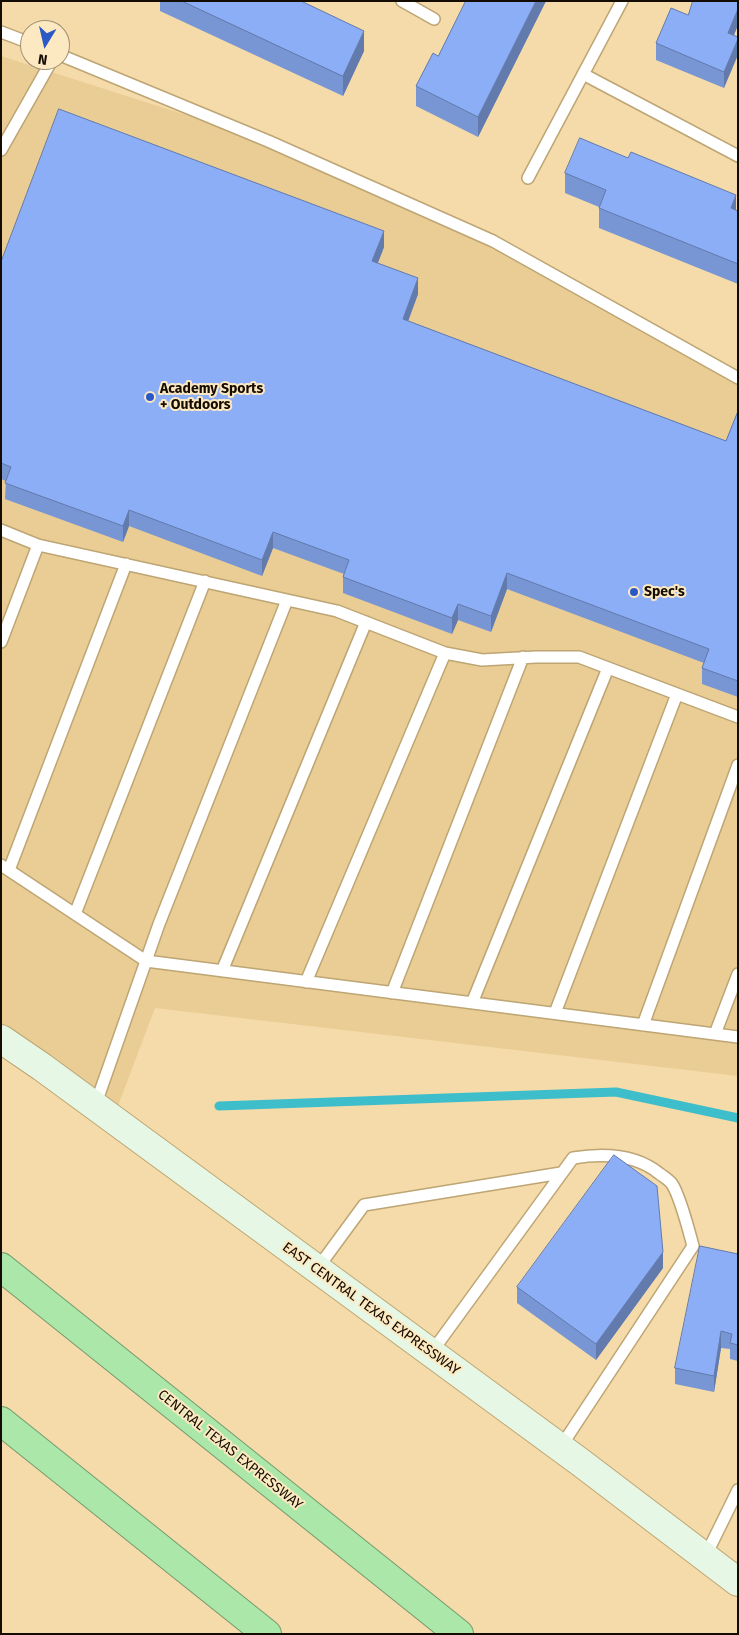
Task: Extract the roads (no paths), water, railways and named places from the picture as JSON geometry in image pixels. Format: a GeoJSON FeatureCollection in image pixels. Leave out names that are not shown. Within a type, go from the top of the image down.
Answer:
{"type":"FeatureCollection","features":[{"type":"Feature","properties":{"kind":"highway","name":"CENTRAL TEXAS EXPRESSWAY"},"geometry":{"type":"LineString","coordinates":[[1,1267],[459,1634]]}},
{"type":"Feature","properties":{"kind":"highway"},"geometry":{"type":"LineString","coordinates":[[1,1421],[267,1634]]}},
{"type":"Feature","properties":{"kind":"main road","name":"EAST CENTRAL TEXAS EXPRESSWAY"},"geometry":{"type":"LineString","coordinates":[[1,1039],[560,1448],[738,1582]]}},
{"type":"Feature","properties":{"kind":"lane"},"geometry":{"type":"LineString","coordinates":[[402,1],[434,19]]}},
{"type":"Feature","properties":{"kind":"lane"},"geometry":{"type":"LineString","coordinates":[[528,178],[622,1]]}},
{"type":"Feature","properties":{"kind":"lane"},"geometry":{"type":"LineString","coordinates":[[1,32],[20,39]]}},
{"type":"Feature","properties":{"kind":"lane"},"geometry":{"type":"LineString","coordinates":[[70,59],[268,142],[493,241],[738,378]]}},
{"type":"Feature","properties":{"kind":"lane"},"geometry":{"type":"LineString","coordinates":[[1,150],[46,70]]}},
{"type":"Feature","properties":{"kind":"lane"},"geometry":{"type":"LineString","coordinates":[[583,74],[738,156]]}},
{"type":"Feature","properties":{"kind":"lane"},"geometry":{"type":"LineString","coordinates":[[1,530],[38,545],[338,611],[445,653],[482,660],[523,657],[579,657],[738,717]]}},
{"type":"Feature","properties":{"kind":"lane"},"geometry":{"type":"LineString","coordinates":[[1,642],[38,545]]}},
{"type":"Feature","properties":{"kind":"lane"},"geometry":{"type":"LineString","coordinates":[[126,564],[5,867],[146,961],[738,1037]]}},
{"type":"Feature","properties":{"kind":"lane"},"geometry":{"type":"LineString","coordinates":[[75,914],[205,581]]}},
{"type":"Feature","properties":{"kind":"lane"},"geometry":{"type":"LineString","coordinates":[[95,1106],[159,924],[287,600]]}},
{"type":"Feature","properties":{"kind":"lane"},"geometry":{"type":"LineString","coordinates":[[222,971],[366,622]]}},
{"type":"Feature","properties":{"kind":"lane"},"geometry":{"type":"LineString","coordinates":[[306,982],[445,653]]}},
{"type":"Feature","properties":{"kind":"lane"},"geometry":{"type":"LineString","coordinates":[[392,993],[523,657]]}},
{"type":"Feature","properties":{"kind":"lane"},"geometry":{"type":"LineString","coordinates":[[472,1003],[608,668]]}},
{"type":"Feature","properties":{"kind":"lane"},"geometry":{"type":"LineString","coordinates":[[555,1013],[677,694]]}},
{"type":"Feature","properties":{"kind":"lane"},"geometry":{"type":"LineString","coordinates":[[643,1025],[738,765]]}},
{"type":"Feature","properties":{"kind":"lane"},"geometry":{"type":"LineString","coordinates":[[715,1034],[738,974]]}},
{"type":"Feature","properties":{"kind":"lane"},"geometry":{"type":"LineString","coordinates":[[431,1353],[573,1158],[593,1154],[616,1156],[652,1167],[672,1184],[697,1247],[560,1448]]}},
{"type":"Feature","properties":{"kind":"lane"},"geometry":{"type":"LineString","coordinates":[[317,1269],[364,1206],[561,1173]]}},
{"type":"Feature","properties":{"kind":"lane"},"geometry":{"type":"LineString","coordinates":[[705,1557],[738,1490]]}},
{"type":"Feature","properties":{"kind":"waterway"},"geometry":{"type":"LineString","coordinates":[[219,1106],[616,1092],[738,1118]]}},
{"type":"Feature","properties":{"kind":"place","name":"Academy Sports + Outdoors"},"geometry":{"type":"Point","coordinates":[150,397]}},
{"type":"Feature","properties":{"kind":"place","name":"Spec's"},"geometry":{"type":"Point","coordinates":[634,592]}}]}
